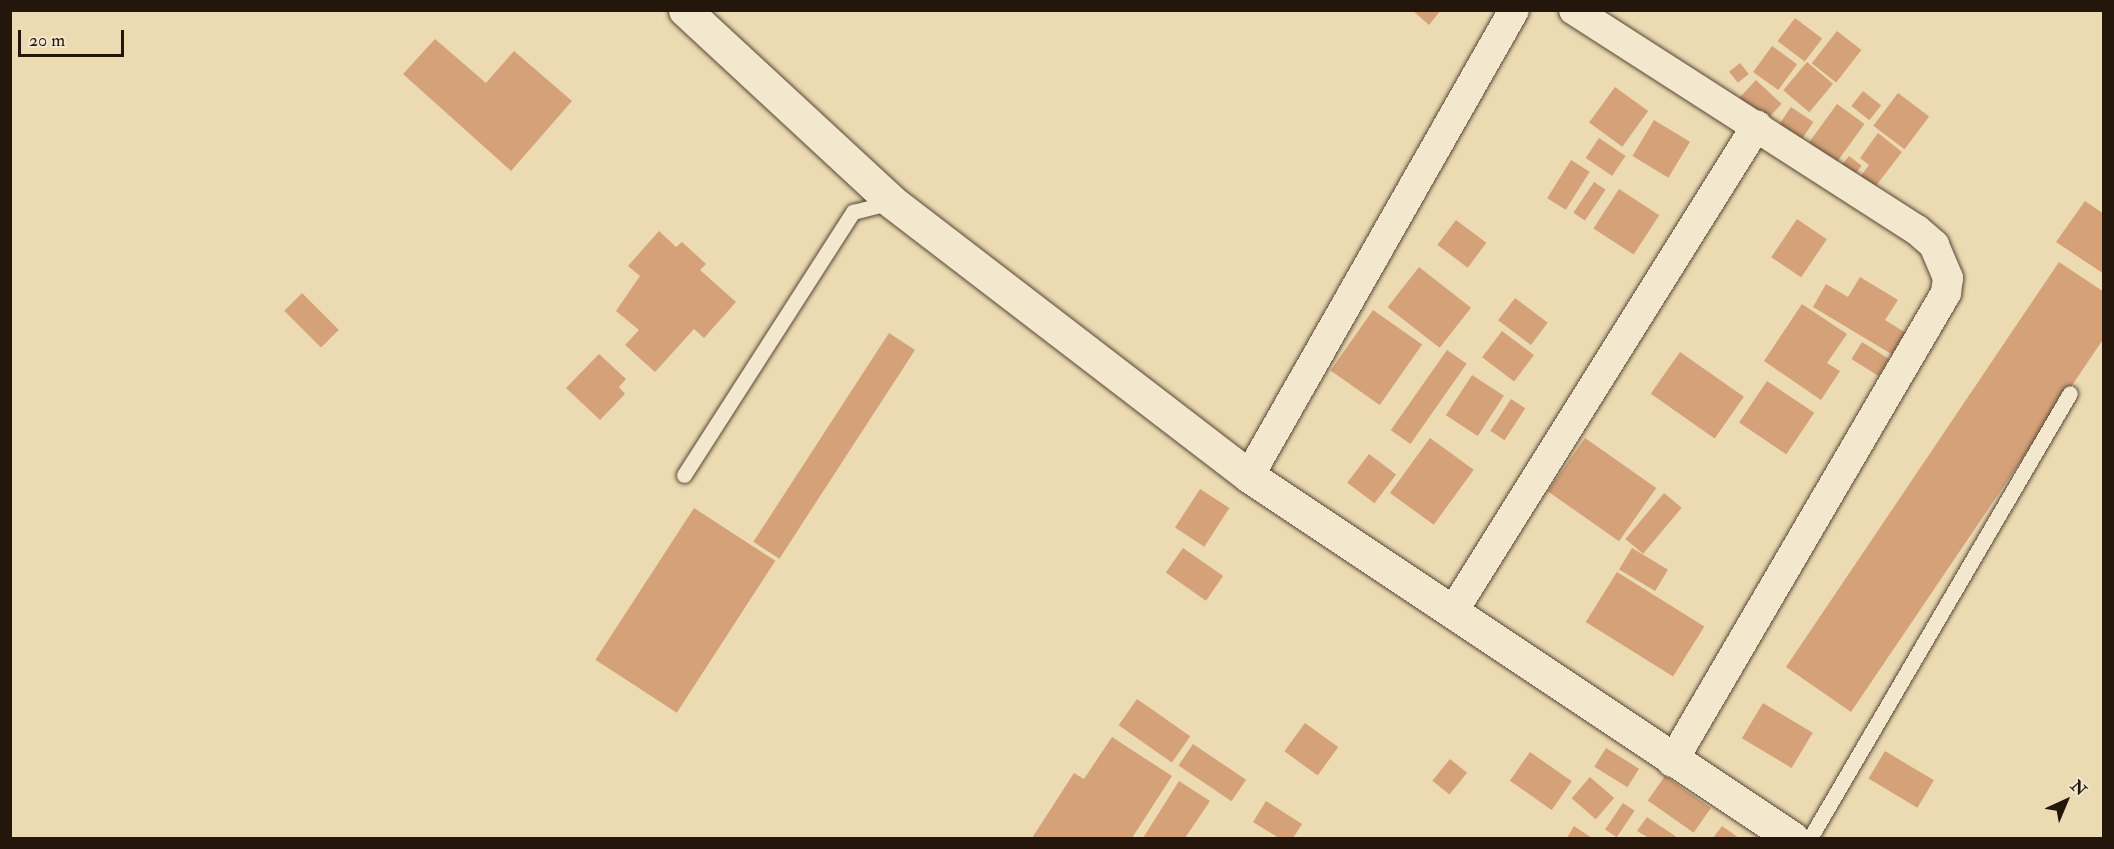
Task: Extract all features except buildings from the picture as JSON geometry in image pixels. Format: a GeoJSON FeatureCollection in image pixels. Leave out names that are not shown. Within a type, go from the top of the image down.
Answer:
{"type":"FeatureCollection","features":[{"type":"Feature","properties":{"kind":"street"},"geometry":{"type":"LineString","coordinates":[[685,10],[892,202],[1249,476],[1672,762],[1792,838]]}},
{"type":"Feature","properties":{"kind":"street"},"geometry":{"type":"LineString","coordinates":[[1249,476],[1514,10]]}},
{"type":"Feature","properties":{"kind":"street"},"geometry":{"type":"LineString","coordinates":[[1574,10],[1757,125],[1917,230],[1934,245],[1948,278],[1946,293],[1672,762]]}},
{"type":"Feature","properties":{"kind":"street"},"geometry":{"type":"LineString","coordinates":[[1452,613],[1757,125]]}},
{"type":"Feature","properties":{"kind":"lane"},"geometry":{"type":"LineString","coordinates":[[684,474],[853,212],[892,202]]}},
{"type":"Feature","properties":{"kind":"lane"},"geometry":{"type":"LineString","coordinates":[[1810,838],[2070,393]]}}]}
